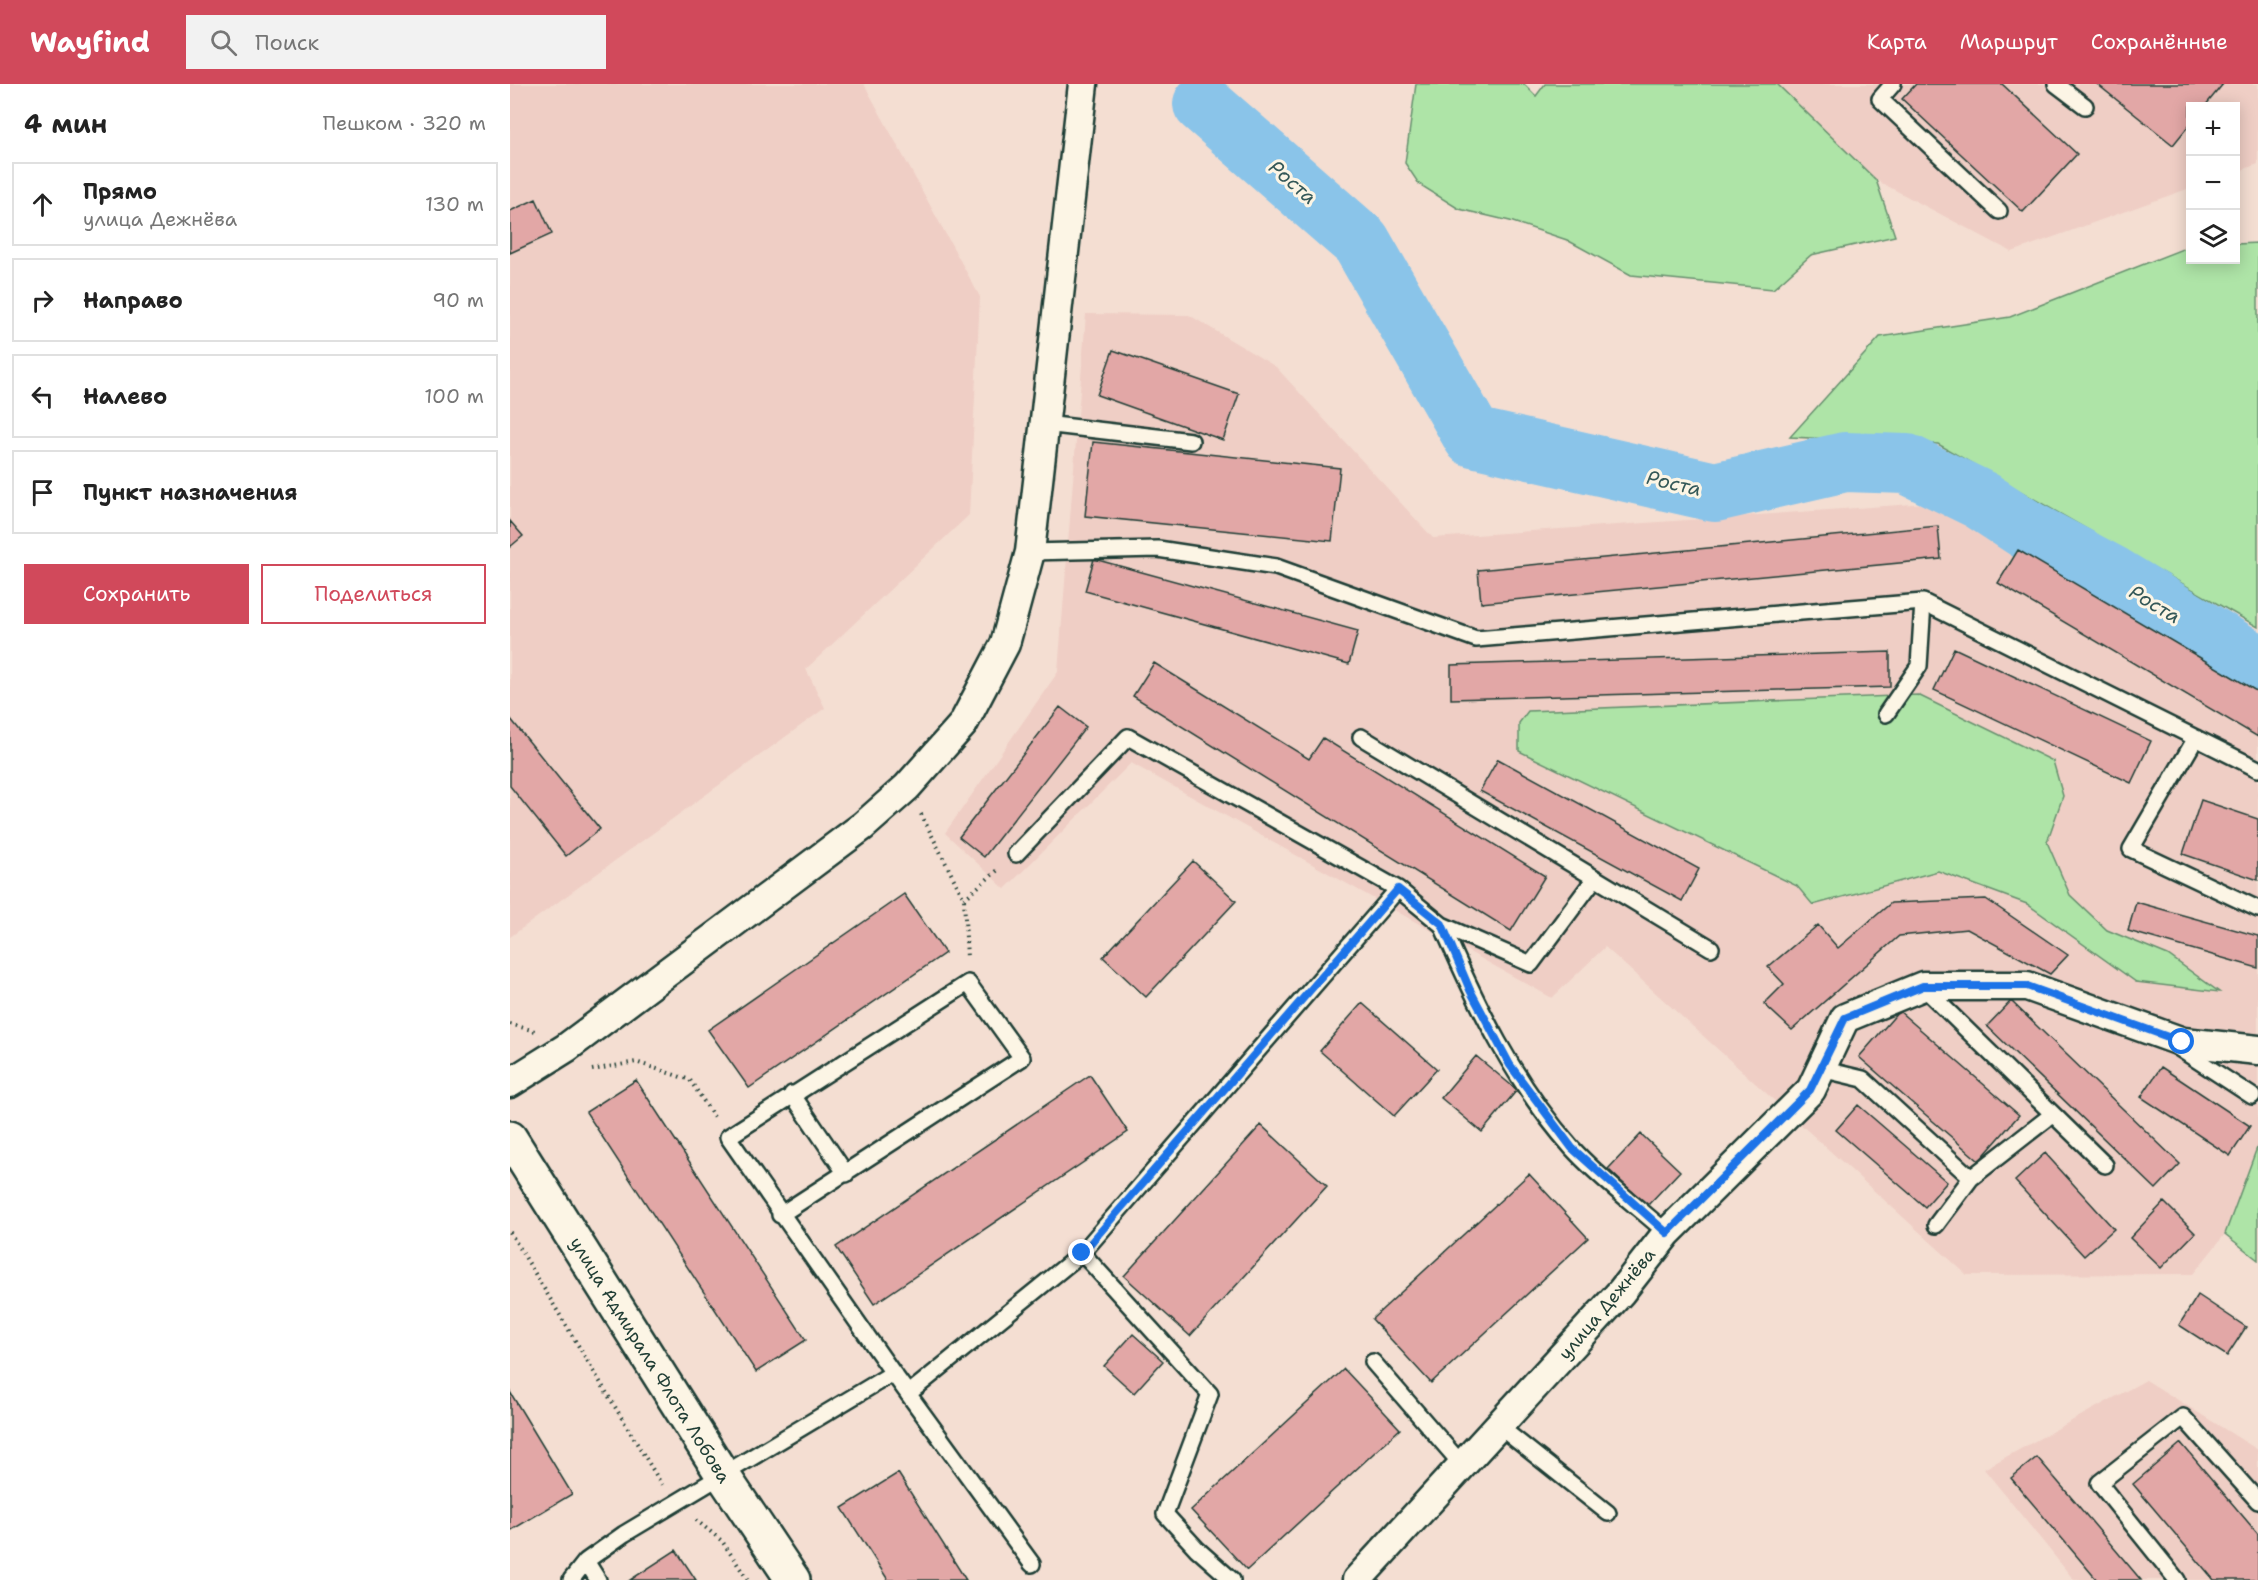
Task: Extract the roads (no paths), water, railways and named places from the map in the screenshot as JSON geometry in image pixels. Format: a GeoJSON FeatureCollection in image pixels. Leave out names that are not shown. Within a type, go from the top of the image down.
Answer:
{"type":"FeatureCollection","features":[{"type":"Feature","properties":{"kind":"street"},"geometry":{"type":"LineString","coordinates":[[510,1083],[566,1048],[863,826],[907,787],[963,724],[1005,644],[1030,552],[1083,84]]}},
{"type":"Feature","properties":{"kind":"street","name":"улица Дежнёва"},"geometry":{"type":"LineString","coordinates":[[1357,1580],[1500,1427],[1621,1292],[1667,1233],[1810,1090],[1845,1018],[1923,986],[2027,986],[2182,1042],[2258,1050]]}},
{"type":"Feature","properties":{"kind":"street","name":"улица Адмирала Флота Лобова"},"geometry":{"type":"LineString","coordinates":[[510,1138],[722,1474],[794,1580]]}},
{"type":"Feature","properties":{"kind":"lane"},"geometry":{"type":"LineString","coordinates":[[1893,84],[1880,99],[1999,211]]}},
{"type":"Feature","properties":{"kind":"lane"},"geometry":{"type":"LineString","coordinates":[[2056,84],[2085,106]]}},
{"type":"Feature","properties":{"kind":"lane"},"geometry":{"type":"LineString","coordinates":[[1045,424],[1191,441]]}},
{"type":"Feature","properties":{"kind":"lane"},"geometry":{"type":"LineString","coordinates":[[1030,552],[1158,549],[1276,567],[1476,639],[1923,602],[2258,769]]}},
{"type":"Feature","properties":{"kind":"lane"},"geometry":{"type":"LineString","coordinates":[[1886,714],[1919,666],[1923,602]]}},
{"type":"Feature","properties":{"kind":"lane"},"geometry":{"type":"LineString","coordinates":[[1016,854],[1128,737],[1398,889],[1442,924],[1531,964],[1595,878]]}},
{"type":"Feature","properties":{"kind":"lane"},"geometry":{"type":"LineString","coordinates":[[1361,737],[1711,948]]}},
{"type":"Feature","properties":{"kind":"lane"},"geometry":{"type":"LineString","coordinates":[[2196,738],[2131,849],[2258,909]]}},
{"type":"Feature","properties":{"kind":"lane"},"geometry":{"type":"LineString","coordinates":[[908,1394],[1082,1253],[1398,889]]}},
{"type":"Feature","properties":{"kind":"lane"},"geometry":{"type":"LineString","coordinates":[[1442,924],[1470,990],[1510,1065],[1572,1148],[1667,1233]]}},
{"type":"Feature","properties":{"kind":"lane"},"geometry":{"type":"LineString","coordinates":[[780,1215],[1022,1058],[968,983],[728,1137],[780,1215],[1032,1564]]}},
{"type":"Feature","properties":{"kind":"lane"},"geometry":{"type":"LineString","coordinates":[[1923,986],[2105,1165]]}},
{"type":"Feature","properties":{"kind":"lane"},"geometry":{"type":"LineString","coordinates":[[2154,1032],[2252,1096]]}},
{"type":"Feature","properties":{"kind":"lane"},"geometry":{"type":"LineString","coordinates":[[1821,1069],[1863,1079],[1971,1178]]}},
{"type":"Feature","properties":{"kind":"lane"},"geometry":{"type":"LineString","coordinates":[[792,1094],[846,1174]]}},
{"type":"Feature","properties":{"kind":"lane"},"geometry":{"type":"LineString","coordinates":[[1936,1225],[1971,1178],[2053,1114]]}},
{"type":"Feature","properties":{"kind":"lane"},"geometry":{"type":"LineString","coordinates":[[1082,1253],[1210,1394],[1166,1514],[1197,1549],[1232,1580]]}},
{"type":"Feature","properties":{"kind":"lane"},"geometry":{"type":"LineString","coordinates":[[1373,1362],[1463,1466]]}},
{"type":"Feature","properties":{"kind":"lane"},"geometry":{"type":"LineString","coordinates":[[571,1580],[586,1561],[674,1503],[893,1373]]}},
{"type":"Feature","properties":{"kind":"lane"},"geometry":{"type":"LineString","coordinates":[[2177,1580],[2099,1483],[2183,1417],[2258,1501]]}},
{"type":"Feature","properties":{"kind":"lane"},"geometry":{"type":"LineString","coordinates":[[1500,1427],[1608,1513]]}},
{"type":"Feature","properties":{"kind":"lane"},"geometry":{"type":"LineString","coordinates":[[586,1561],[598,1580]]}},
{"type":"Feature","properties":{"kind":"waterway","name":"Роста"},"geometry":{"type":"LineString","coordinates":[[1203,104],[1361,242],[1473,437],[1715,492],[1845,462],[1907,464],[1981,500],[2027,530],[2113,576],[2258,665]]}}]}
